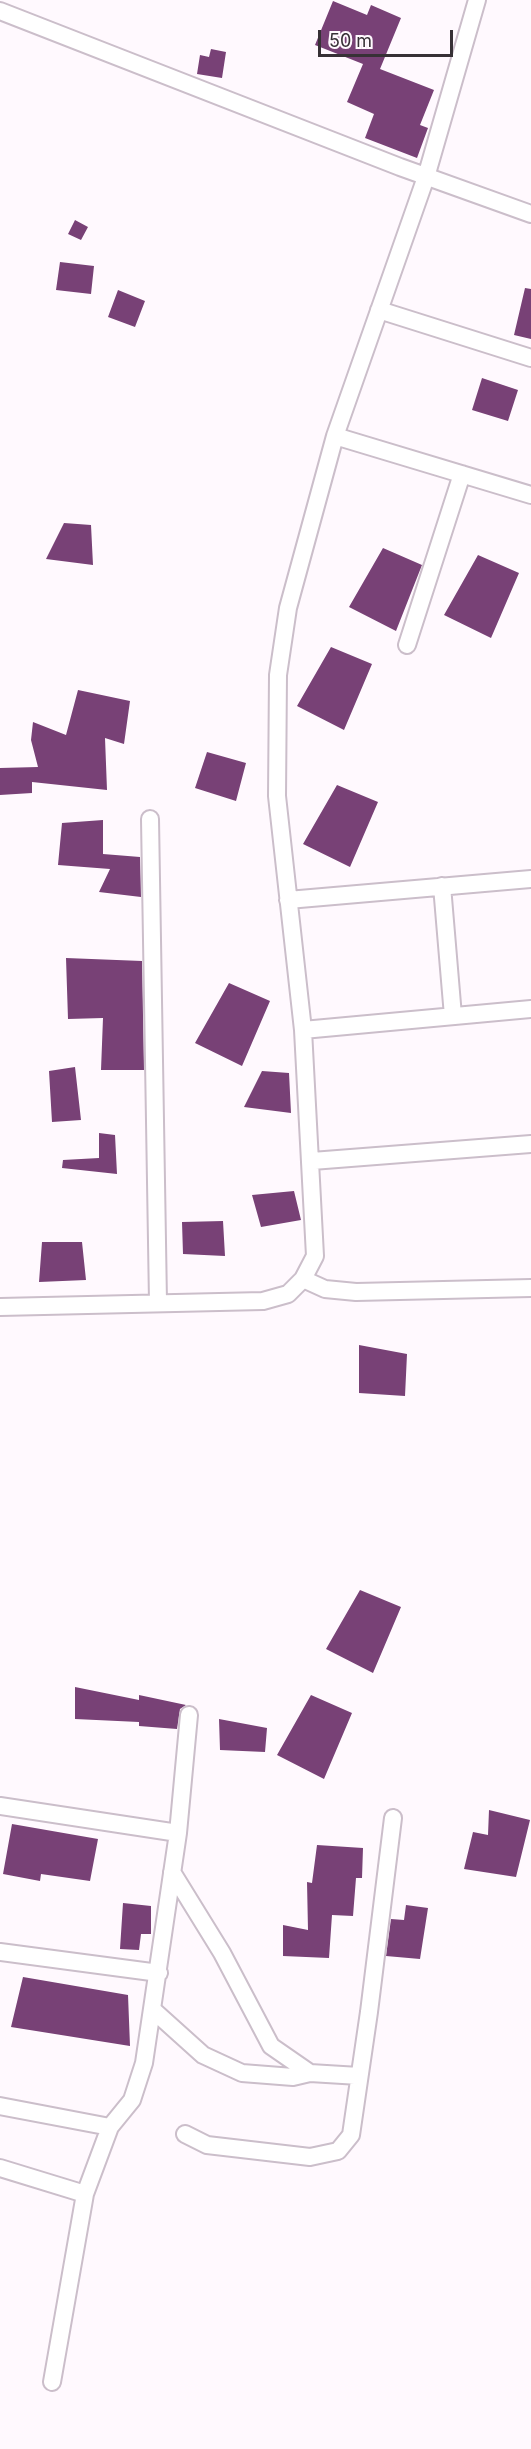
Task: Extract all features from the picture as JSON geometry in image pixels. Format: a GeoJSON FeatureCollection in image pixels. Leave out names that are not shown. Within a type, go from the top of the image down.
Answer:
{"type":"FeatureCollection","features":[{"type":"Feature","properties":{"kind":"street"},"geometry":{"type":"LineString","coordinates":[[0,1307],[263,1301],[288,1294],[303,1279],[315,1256],[312,1161],[303,1030],[278,796],[278,675],[288,608],[335,436],[426,177],[477,0]]}},
{"type":"Feature","properties":{"kind":"street"},"geometry":{"type":"LineString","coordinates":[[0,11],[426,177],[531,214]]}},
{"type":"Feature","properties":{"kind":"street"},"geometry":{"type":"LineString","coordinates":[[379,310],[531,358]]}},
{"type":"Feature","properties":{"kind":"street"},"geometry":{"type":"LineString","coordinates":[[335,436],[531,495]]}},
{"type":"Feature","properties":{"kind":"street"},"geometry":{"type":"LineString","coordinates":[[407,645],[462,474]]}},
{"type":"Feature","properties":{"kind":"street"},"geometry":{"type":"LineString","coordinates":[[150,819],[158,1302]]}},
{"type":"Feature","properties":{"kind":"street"},"geometry":{"type":"LineString","coordinates":[[288,900],[531,879]]}},
{"type":"Feature","properties":{"kind":"street"},"geometry":{"type":"LineString","coordinates":[[442,886],[453,1016]]}},
{"type":"Feature","properties":{"kind":"street"},"geometry":{"type":"LineString","coordinates":[[303,1030],[531,1009]]}},
{"type":"Feature","properties":{"kind":"street"},"geometry":{"type":"LineString","coordinates":[[312,1161],[531,1144]]}},
{"type":"Feature","properties":{"kind":"street"},"geometry":{"type":"LineString","coordinates":[[303,1279],[326,1289],[356,1292],[531,1288]]}},
{"type":"Feature","properties":{"kind":"street"},"geometry":{"type":"LineString","coordinates":[[52,2382],[85,2194],[110,2127],[132,2100],[144,2063],[178,1833],[189,1715]]}},
{"type":"Feature","properties":{"kind":"street"},"geometry":{"type":"LineString","coordinates":[[0,1806],[178,1833]]}},
{"type":"Feature","properties":{"kind":"street"},"geometry":{"type":"LineString","coordinates":[[185,2134],[207,2145],[310,2157],[338,2151],[351,2135],[393,1818]]}},
{"type":"Feature","properties":{"kind":"street"},"geometry":{"type":"LineString","coordinates":[[172,1872],[222,1953],[271,2046],[310,2073]]}},
{"type":"Feature","properties":{"kind":"street"},"geometry":{"type":"LineString","coordinates":[[0,1952],[159,1973]]}},
{"type":"Feature","properties":{"kind":"street"},"geometry":{"type":"LineString","coordinates":[[153,2010],[203,2055],[242,2073],[294,2078],[310,2073],[359,2076]]}},
{"type":"Feature","properties":{"kind":"street"},"geometry":{"type":"LineString","coordinates":[[0,2106],[110,2127]]}},
{"type":"Feature","properties":{"kind":"street"},"geometry":{"type":"LineString","coordinates":[[0,2168],[85,2194]]}},
{"type":"Feature","properties":{"kind":"building"},"geometry":{"type":"Polygon","coordinates":[[[333,1],[367,15],[371,5],[401,18],[380,69],[434,90],[420,125],[428,128],[417,158],[365,138],[374,114],[347,102],[363,64],[315,45],[333,1]]]}},
{"type":"Feature","properties":{"kind":"building"},"geometry":{"type":"Polygon","coordinates":[[[211,49],[226,52],[222,78],[197,74],[200,55],[209,57],[211,49]]]}},
{"type":"Feature","properties":{"kind":"building"},"geometry":{"type":"Polygon","coordinates":[[[75,220],[88,227],[81,240],[68,234],[75,220]]]}},
{"type":"Feature","properties":{"kind":"building"},"geometry":{"type":"Polygon","coordinates":[[[60,262],[94,266],[91,294],[56,290],[60,262]]]}},
{"type":"Feature","properties":{"kind":"building"},"geometry":{"type":"Polygon","coordinates":[[[525,288],[531,289],[531,339],[514,335],[525,288]]]}},
{"type":"Feature","properties":{"kind":"building"},"geometry":{"type":"Polygon","coordinates":[[[118,290],[145,301],[135,327],[108,317],[118,290]]]}},
{"type":"Feature","properties":{"kind":"building"},"geometry":{"type":"Polygon","coordinates":[[[482,378],[518,390],[508,421],[472,410],[482,378]]]}},
{"type":"Feature","properties":{"kind":"building"},"geometry":{"type":"Polygon","coordinates":[[[64,523],[91,525],[93,565],[46,559],[64,523]]]}},
{"type":"Feature","properties":{"kind":"building"},"geometry":{"type":"Polygon","coordinates":[[[383,548],[422,565],[396,631],[349,607],[383,548]]]}},
{"type":"Feature","properties":{"kind":"building"},"geometry":{"type":"Polygon","coordinates":[[[478,555],[519,573],[491,638],[444,615],[478,555]]]}},
{"type":"Feature","properties":{"kind":"building"},"geometry":{"type":"Polygon","coordinates":[[[331,647],[372,664],[344,730],[297,706],[331,647]]]}},
{"type":"Feature","properties":{"kind":"building"},"geometry":{"type":"Polygon","coordinates":[[[78,690],[130,701],[124,744],[105,738],[107,790],[32,782],[32,793],[0,795],[0,768],[38,767],[31,740],[33,722],[66,735],[78,690]]]}},
{"type":"Feature","properties":{"kind":"building"},"geometry":{"type":"Polygon","coordinates":[[[207,752],[246,763],[236,801],[195,788],[207,752]]]}},
{"type":"Feature","properties":{"kind":"building"},"geometry":{"type":"Polygon","coordinates":[[[337,785],[378,802],[350,867],[303,844],[337,785]]]}},
{"type":"Feature","properties":{"kind":"building"},"geometry":{"type":"Polygon","coordinates":[[[103,820],[103,854],[140,857],[141,897],[99,892],[110,869],[58,865],[62,823],[103,820]]]}},
{"type":"Feature","properties":{"kind":"building"},"geometry":{"type":"Polygon","coordinates":[[[66,958],[142,961],[144,1070],[101,1070],[103,1018],[68,1019],[66,958]]]}},
{"type":"Feature","properties":{"kind":"building"},"geometry":{"type":"Polygon","coordinates":[[[229,983],[270,1001],[242,1066],[195,1043],[229,983]]]}},
{"type":"Feature","properties":{"kind":"building"},"geometry":{"type":"Polygon","coordinates":[[[75,1067],[81,1120],[52,1122],[49,1071],[75,1067]]]}},
{"type":"Feature","properties":{"kind":"building"},"geometry":{"type":"Polygon","coordinates":[[[262,1071],[289,1073],[291,1113],[244,1107],[262,1071]]]}},
{"type":"Feature","properties":{"kind":"building"},"geometry":{"type":"Polygon","coordinates":[[[99,1133],[115,1135],[117,1174],[62,1168],[63,1160],[99,1158],[99,1133]]]}},
{"type":"Feature","properties":{"kind":"building"},"geometry":{"type":"Polygon","coordinates":[[[294,1191],[301,1220],[261,1227],[252,1195],[294,1191]]]}},
{"type":"Feature","properties":{"kind":"building"},"geometry":{"type":"Polygon","coordinates":[[[223,1221],[225,1256],[183,1254],[182,1222],[223,1221]]]}},
{"type":"Feature","properties":{"kind":"building"},"geometry":{"type":"Polygon","coordinates":[[[42,1242],[82,1242],[86,1280],[39,1282],[42,1242]]]}},
{"type":"Feature","properties":{"kind":"building"},"geometry":{"type":"Polygon","coordinates":[[[359,1345],[407,1354],[405,1396],[359,1393],[359,1345]]]}},
{"type":"Feature","properties":{"kind":"building"},"geometry":{"type":"Polygon","coordinates":[[[360,1590],[401,1607],[373,1673],[326,1649],[360,1590]]]}},
{"type":"Feature","properties":{"kind":"building"},"geometry":{"type":"Polygon","coordinates":[[[75,1687],[139,1700],[139,1695],[186,1705],[180,1709],[177,1729],[139,1726],[139,1722],[75,1719],[75,1687]]]}},
{"type":"Feature","properties":{"kind":"building"},"geometry":{"type":"Polygon","coordinates":[[[311,1695],[352,1713],[324,1779],[277,1755],[311,1695]]]}},
{"type":"Feature","properties":{"kind":"building"},"geometry":{"type":"Polygon","coordinates":[[[219,1719],[267,1728],[265,1752],[220,1750],[219,1719]]]}},
{"type":"Feature","properties":{"kind":"building"},"geometry":{"type":"Polygon","coordinates":[[[489,1810],[530,1820],[516,1877],[464,1869],[473,1832],[488,1835],[489,1810]]]}},
{"type":"Feature","properties":{"kind":"building"},"geometry":{"type":"Polygon","coordinates":[[[12,1824],[98,1839],[90,1881],[41,1874],[40,1881],[3,1874],[12,1824]]]}},
{"type":"Feature","properties":{"kind":"building"},"geometry":{"type":"Polygon","coordinates":[[[317,1845],[363,1848],[362,1878],[356,1878],[353,1916],[332,1915],[329,1958],[283,1956],[283,1925],[308,1930],[307,1882],[312,1883],[317,1845]]]}},
{"type":"Feature","properties":{"kind":"building"},"geometry":{"type":"Polygon","coordinates":[[[123,1903],[151,1906],[151,1934],[141,1934],[139,1950],[120,1949],[123,1903]]]}},
{"type":"Feature","properties":{"kind":"building"},"geometry":{"type":"Polygon","coordinates":[[[406,1905],[428,1908],[420,1959],[386,1956],[391,1919],[404,1920],[406,1905]]]}},
{"type":"Feature","properties":{"kind":"building"},"geometry":{"type":"Polygon","coordinates":[[[23,1977],[128,1995],[130,2046],[11,2027],[23,1977]]]}}]}
